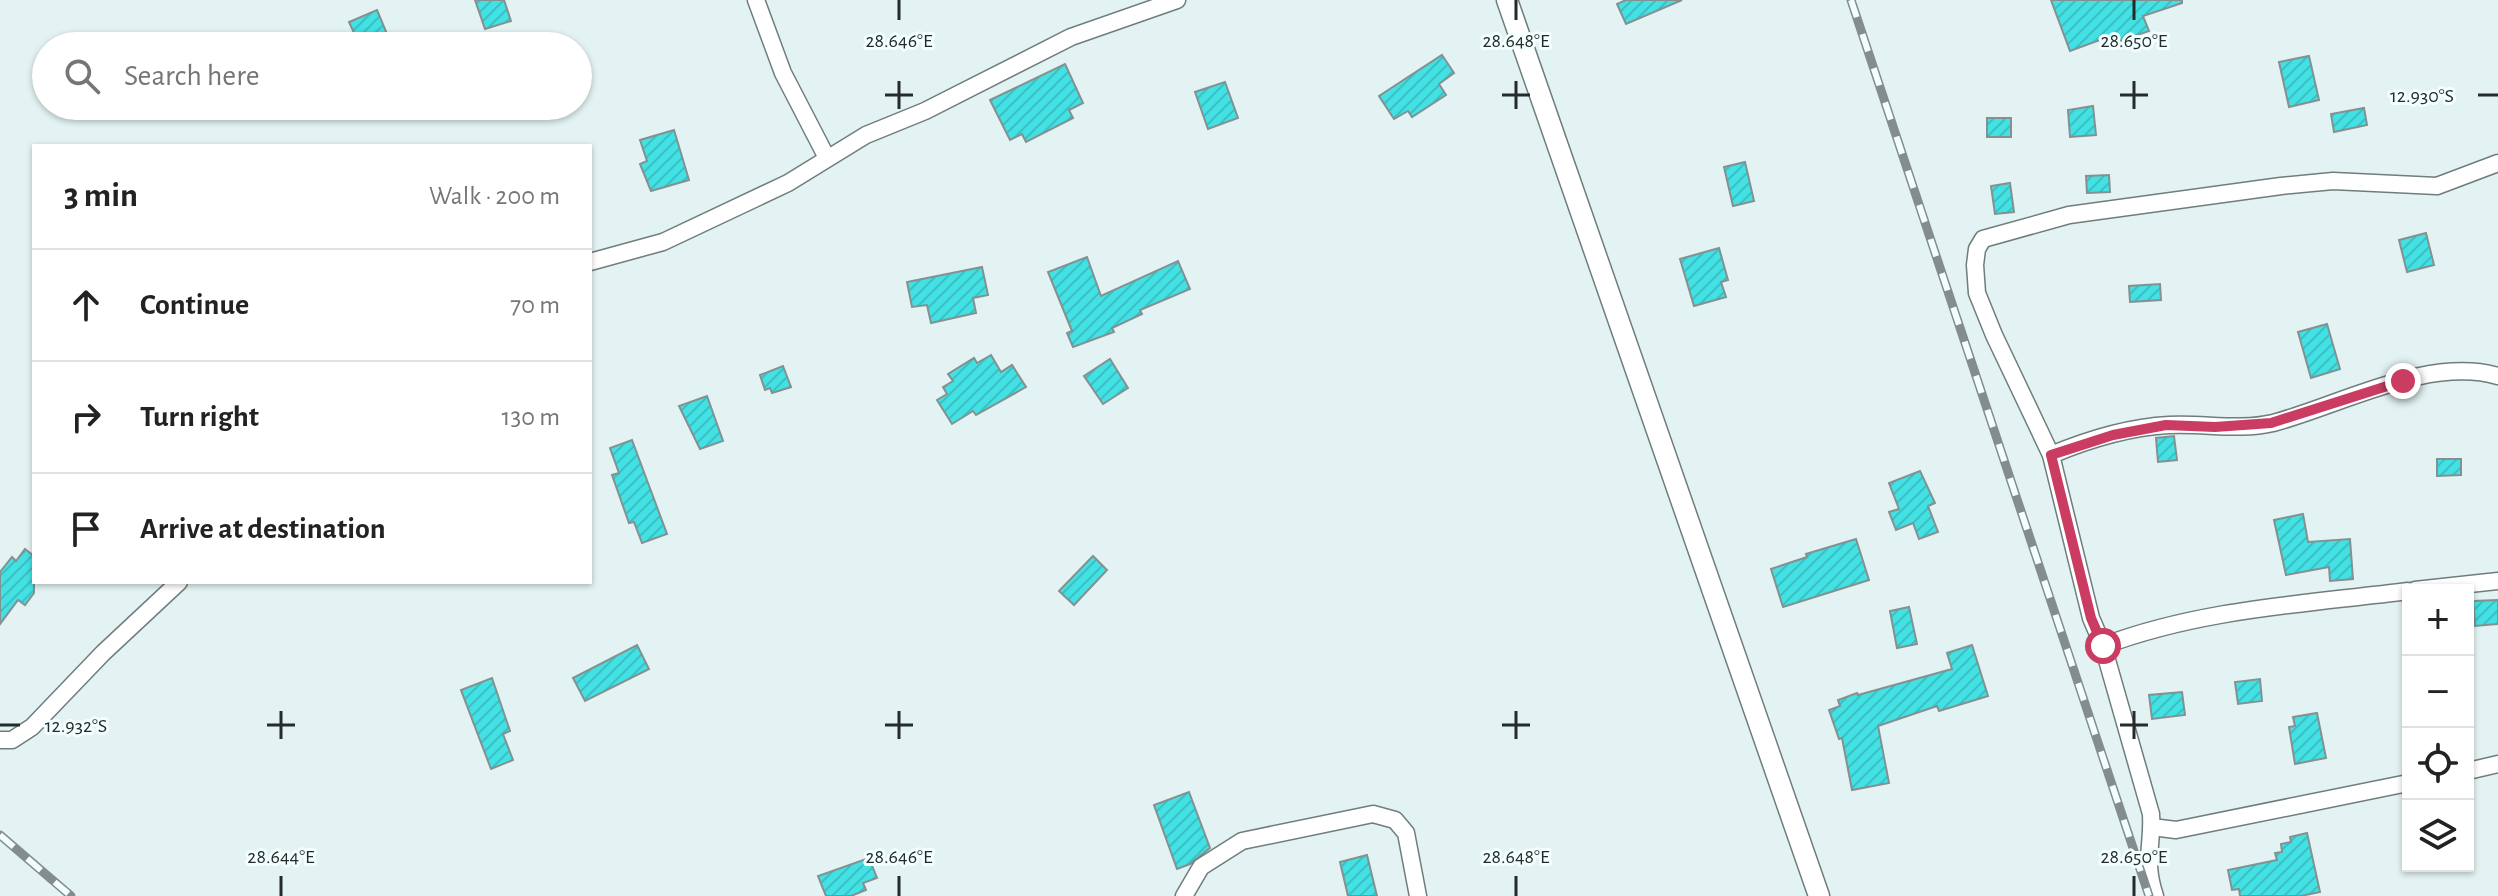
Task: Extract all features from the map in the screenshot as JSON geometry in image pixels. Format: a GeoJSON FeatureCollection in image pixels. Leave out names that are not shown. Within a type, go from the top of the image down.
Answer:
{"type":"FeatureCollection","features":[{"type":"Feature","properties":{"kind":"street"},"geometry":{"type":"LineString","coordinates":[[756,0],[783,73],[827,158]]}},
{"type":"Feature","properties":{"kind":"street"},"geometry":{"type":"LineString","coordinates":[[592,261],[663,242],[788,183],[866,135],[925,111],[1071,37],[1177,0]]}},
{"type":"Feature","properties":{"kind":"street"},"geometry":{"type":"LineString","coordinates":[[1507,0],[1819,896]]}},
{"type":"Feature","properties":{"kind":"street"},"geometry":{"type":"LineString","coordinates":[[2155,896],[2147,858],[2152,827],[2145,788],[2103,646],[2091,618],[2051,455],[1977,293],[1977,249],[1983,239],[2069,215],[2333,181],[2437,186],[2498,163]]}},
{"type":"Feature","properties":{"kind":"street"},"geometry":{"type":"LineString","coordinates":[[2051,455],[2113,435],[2166,425],[2215,427],[2271,423],[2403,381],[2448,372],[2482,371],[2498,376]]}},
{"type":"Feature","properties":{"kind":"street"},"geometry":{"type":"LineString","coordinates":[[2470,584],[2498,581]]}},
{"type":"Feature","properties":{"kind":"street"},"geometry":{"type":"LineString","coordinates":[[0,740],[12,740],[32,727],[81,674],[177,584]]}},
{"type":"Feature","properties":{"kind":"street"},"geometry":{"type":"LineString","coordinates":[[2103,646],[2134,634],[2197,618],[2402,592]]}},
{"type":"Feature","properties":{"kind":"street"},"geometry":{"type":"LineString","coordinates":[[2474,770],[2498,764]]}},
{"type":"Feature","properties":{"kind":"street"},"geometry":{"type":"LineString","coordinates":[[2152,827],[2176,830],[2402,784]]}},
{"type":"Feature","properties":{"kind":"street"},"geometry":{"type":"LineString","coordinates":[[1184,896],[1201,867],[1242,841],[1373,814],[1395,820],[1406,833],[1418,896]]}},
{"type":"Feature","properties":{"kind":"building"},"geometry":{"type":"Polygon","coordinates":[[[475,0],[504,0],[511,21],[485,29],[475,0]]]}},
{"type":"Feature","properties":{"kind":"building"},"geometry":{"type":"Polygon","coordinates":[[[1626,0],[1682,0],[1626,24],[1617,4],[1626,0]]]}},
{"type":"Feature","properties":{"kind":"building"},"geometry":{"type":"Polygon","coordinates":[[[2051,0],[2182,0],[2182,3],[2143,16],[2149,31],[2118,42],[2116,34],[2070,51],[2051,0]]]}},
{"type":"Feature","properties":{"kind":"building"},"geometry":{"type":"Polygon","coordinates":[[[377,10],[386,32],[354,32],[349,22],[377,10]]]}},
{"type":"Feature","properties":{"kind":"building"},"geometry":{"type":"Polygon","coordinates":[[[1442,55],[1454,73],[1439,84],[1446,95],[1412,117],[1408,111],[1394,119],[1379,96],[1442,55]]]}},
{"type":"Feature","properties":{"kind":"building"},"geometry":{"type":"Polygon","coordinates":[[[2309,56],[2319,100],[2289,107],[2279,62],[2309,56]]]}},
{"type":"Feature","properties":{"kind":"building"},"geometry":{"type":"Polygon","coordinates":[[[1065,64],[1083,103],[1069,110],[1073,118],[1026,142],[1022,134],[1010,140],[990,100],[1065,64]]]}},
{"type":"Feature","properties":{"kind":"building"},"geometry":{"type":"Polygon","coordinates":[[[1225,82],[1238,118],[1208,129],[1195,92],[1225,82]]]}},
{"type":"Feature","properties":{"kind":"building"},"geometry":{"type":"Polygon","coordinates":[[[2093,106],[2096,135],[2070,137],[2068,110],[2093,106]]]}},
{"type":"Feature","properties":{"kind":"building"},"geometry":{"type":"Polygon","coordinates":[[[2364,108],[2367,125],[2334,132],[2331,114],[2364,108]]]}},
{"type":"Feature","properties":{"kind":"building"},"geometry":{"type":"Polygon","coordinates":[[[1987,118],[2011,118],[2011,137],[1987,137],[1987,118]]]}},
{"type":"Feature","properties":{"kind":"building"},"geometry":{"type":"Polygon","coordinates":[[[674,130],[689,180],[651,191],[640,164],[647,161],[640,140],[674,130]]]}},
{"type":"Feature","properties":{"kind":"building"},"geometry":{"type":"Polygon","coordinates":[[[1745,162],[1754,201],[1733,206],[1724,167],[1745,162]]]}},
{"type":"Feature","properties":{"kind":"building"},"geometry":{"type":"Polygon","coordinates":[[[2109,175],[2110,192],[2087,193],[2086,176],[2109,175]]]}},
{"type":"Feature","properties":{"kind":"building"},"geometry":{"type":"Polygon","coordinates":[[[2010,183],[2014,212],[1995,214],[1991,186],[2010,183]]]}},
{"type":"Feature","properties":{"kind":"building"},"geometry":{"type":"Polygon","coordinates":[[[2426,233],[2434,265],[2407,272],[2399,240],[2426,233]]]}},
{"type":"Feature","properties":{"kind":"building"},"geometry":{"type":"Polygon","coordinates":[[[1719,248],[1728,280],[1721,282],[1726,297],[1694,306],[1680,259],[1719,248]]]}},
{"type":"Feature","properties":{"kind":"building"},"geometry":{"type":"Polygon","coordinates":[[[1087,257],[1101,296],[1178,261],[1190,289],[1140,310],[1142,314],[1112,328],[1114,332],[1073,347],[1067,333],[1072,331],[1048,272],[1087,257]]]}},
{"type":"Feature","properties":{"kind":"building"},"geometry":{"type":"Polygon","coordinates":[[[982,267],[988,295],[973,298],[976,313],[931,323],[927,305],[912,307],[907,282],[982,267]]]}},
{"type":"Feature","properties":{"kind":"building"},"geometry":{"type":"Polygon","coordinates":[[[2160,284],[2161,300],[2130,302],[2129,286],[2160,284]]]}},
{"type":"Feature","properties":{"kind":"building"},"geometry":{"type":"Polygon","coordinates":[[[2327,324],[2340,369],[2311,378],[2298,332],[2327,324]]]}},
{"type":"Feature","properties":{"kind":"building"},"geometry":{"type":"Polygon","coordinates":[[[991,355],[1001,372],[1012,365],[1026,387],[976,415],[973,411],[952,424],[937,400],[947,394],[943,387],[953,381],[948,374],[974,358],[977,363],[991,355]]]}},
{"type":"Feature","properties":{"kind":"building"},"geometry":{"type":"Polygon","coordinates":[[[1110,359],[1128,388],[1103,404],[1084,376],[1110,359]]]}},
{"type":"Feature","properties":{"kind":"building"},"geometry":{"type":"Polygon","coordinates":[[[783,366],[791,387],[772,393],[770,388],[765,390],[760,375],[783,366]]]}},
{"type":"Feature","properties":{"kind":"building"},"geometry":{"type":"Polygon","coordinates":[[[707,396],[723,441],[700,449],[679,406],[707,396]]]}},
{"type":"Feature","properties":{"kind":"building"},"geometry":{"type":"Polygon","coordinates":[[[2174,436],[2177,460],[2158,462],[2156,438],[2174,436]]]}},
{"type":"Feature","properties":{"kind":"building"},"geometry":{"type":"Polygon","coordinates":[[[632,440],[667,534],[642,543],[634,522],[629,523],[612,475],[619,473],[610,448],[632,440]]]}},
{"type":"Feature","properties":{"kind":"building"},"geometry":{"type":"Polygon","coordinates":[[[2437,459],[2461,459],[2461,475],[2437,476],[2437,459]]]}},
{"type":"Feature","properties":{"kind":"building"},"geometry":{"type":"Polygon","coordinates":[[[1920,471],[1935,503],[1928,506],[1938,532],[1919,539],[1913,523],[1896,530],[1889,512],[1899,509],[1889,483],[1920,471]]]}},
{"type":"Feature","properties":{"kind":"building"},"geometry":{"type":"Polygon","coordinates":[[[2303,514],[2308,542],[2350,539],[2353,579],[2330,581],[2329,567],[2286,575],[2274,520],[2303,514]]]}},
{"type":"Feature","properties":{"kind":"building"},"geometry":{"type":"Polygon","coordinates":[[[1856,539],[1869,580],[1783,607],[1771,569],[1807,557],[1806,554],[1856,539]]]}},
{"type":"Feature","properties":{"kind":"building"},"geometry":{"type":"Polygon","coordinates":[[[25,549],[32,554],[34,593],[25,605],[18,600],[0,624],[0,572],[12,557],[16,561],[25,549]]]}},
{"type":"Feature","properties":{"kind":"building"},"geometry":{"type":"Polygon","coordinates":[[[1093,556],[1107,570],[1074,605],[1059,591],[1093,556]]]}},
{"type":"Feature","properties":{"kind":"building"},"geometry":{"type":"Polygon","coordinates":[[[2498,600],[2498,624],[2475,626],[2474,601],[2498,600]]]}},
{"type":"Feature","properties":{"kind":"building"},"geometry":{"type":"Polygon","coordinates":[[[1909,607],[1917,644],[1897,648],[1890,611],[1909,607]]]}},
{"type":"Feature","properties":{"kind":"building"},"geometry":{"type":"Polygon","coordinates":[[[637,645],[649,669],[585,701],[573,678],[637,645]]]}},
{"type":"Feature","properties":{"kind":"building"},"geometry":{"type":"Polygon","coordinates":[[[1972,645],[1988,696],[1939,711],[1937,706],[1878,726],[1889,783],[1852,790],[1842,738],[1839,739],[1829,710],[1840,706],[1838,700],[1857,693],[1952,669],[1947,653],[1972,645]]]}},
{"type":"Feature","properties":{"kind":"building"},"geometry":{"type":"Polygon","coordinates":[[[492,678],[510,731],[503,734],[513,760],[491,769],[461,690],[492,678]]]}},
{"type":"Feature","properties":{"kind":"building"},"geometry":{"type":"Polygon","coordinates":[[[2260,679],[2262,701],[2238,704],[2235,682],[2260,679]]]}},
{"type":"Feature","properties":{"kind":"building"},"geometry":{"type":"Polygon","coordinates":[[[2182,692],[2185,715],[2152,719],[2149,695],[2182,692]]]}},
{"type":"Feature","properties":{"kind":"building"},"geometry":{"type":"Polygon","coordinates":[[[2317,713],[2326,758],[2295,764],[2289,727],[2295,726],[2293,717],[2317,713]]]}},
{"type":"Feature","properties":{"kind":"building"},"geometry":{"type":"Polygon","coordinates":[[[1189,792],[1210,848],[1190,864],[1177,869],[1154,805],[1189,792]]]}},
{"type":"Feature","properties":{"kind":"building"},"geometry":{"type":"Polygon","coordinates":[[[2307,833],[2320,892],[2301,896],[2240,896],[2239,889],[2232,890],[2228,870],[2277,860],[2275,853],[2282,852],[2281,844],[2291,842],[2290,837],[2307,833]]]}},
{"type":"Feature","properties":{"kind":"building"},"geometry":{"type":"Polygon","coordinates":[[[1367,855],[1377,896],[1348,896],[1340,862],[1367,855]]]}},
{"type":"Feature","properties":{"kind":"building"},"geometry":{"type":"Polygon","coordinates":[[[869,858],[877,878],[863,883],[866,890],[851,896],[826,896],[818,876],[869,858]]]}},
{"type":"Feature","properties":{"kind":"railway"},"geometry":{"type":"LineString","coordinates":[[1851,0],[2149,896]]}},
{"type":"Feature","properties":{"kind":"railway"},"geometry":{"type":"LineString","coordinates":[[0,835],[71,896]]}},
{"type":"Feature","properties":{"kind":"route"},"geometry":{"type":"LineString","coordinates":[[2103,646],[2091,618],[2051,455],[2113,435],[2166,425],[2215,427],[2271,423],[2403,381]]}}]}
